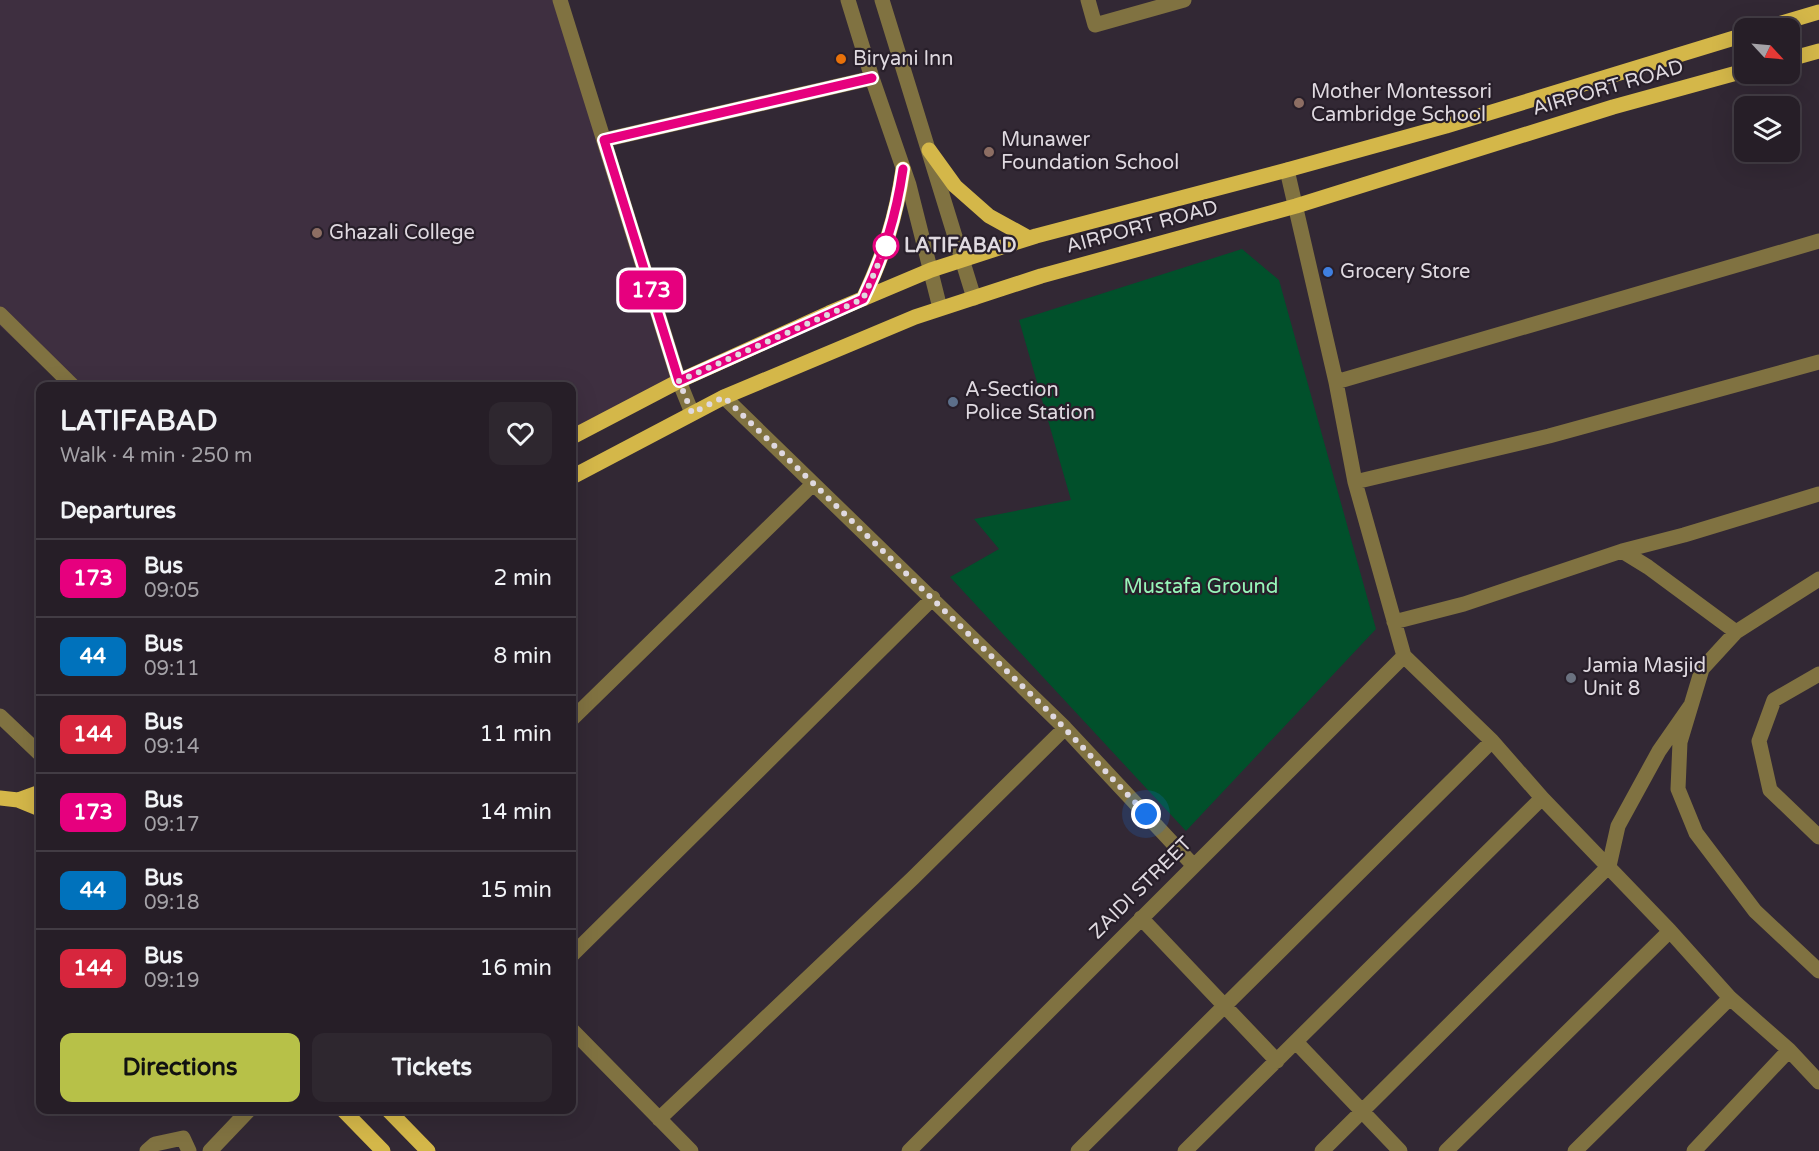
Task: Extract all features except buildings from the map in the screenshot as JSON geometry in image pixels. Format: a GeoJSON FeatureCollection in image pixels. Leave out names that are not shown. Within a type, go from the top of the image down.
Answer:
{"type":"FeatureCollection","features":[{"type":"Feature","properties":{"kind":"main road"},"geometry":{"type":"LineString","coordinates":[[1799,18],[1819,12]]}},
{"type":"Feature","properties":{"kind":"main road","name":"AIRPORT ROAD"},"geometry":{"type":"LineString","coordinates":[[576,435],[679,381],[931,270],[1029,238],[1446,126],[1734,38]]}},
{"type":"Feature","properties":{"kind":"main road"},"geometry":{"type":"LineString","coordinates":[[1800,56],[1819,51]]}},
{"type":"Feature","properties":{"kind":"main road","name":"AIRPORT ROAD"},"geometry":{"type":"LineString","coordinates":[[576,475],[724,397],[940,308],[1041,276],[1296,206],[1613,107],[1734,74]]}},
{"type":"Feature","properties":{"kind":"main road"},"geometry":{"type":"LineString","coordinates":[[929,150],[955,186],[989,216],[1029,238]]}},
{"type":"Feature","properties":{"kind":"main road"},"geometry":{"type":"LineString","coordinates":[[863,299],[890,236],[903,169]]}},
{"type":"Feature","properties":{"kind":"main road"},"geometry":{"type":"LineString","coordinates":[[18,800],[36,793]]}},
{"type":"Feature","properties":{"kind":"main road"},"geometry":{"type":"LineString","coordinates":[[0,798],[18,800],[36,807]]}},
{"type":"Feature","properties":{"kind":"main road"},"geometry":{"type":"LineString","coordinates":[[347,1114],[383,1151]]}},
{"type":"Feature","properties":{"kind":"main road"},"geometry":{"type":"LineString","coordinates":[[392,1114],[428,1151]]}},
{"type":"Feature","properties":{"kind":"street"},"geometry":{"type":"LineString","coordinates":[[560,0],[679,381],[692,413]]}},
{"type":"Feature","properties":{"kind":"street"},"geometry":{"type":"LineString","coordinates":[[848,0],[903,169],[940,308]]}},
{"type":"Feature","properties":{"kind":"street"},"geometry":{"type":"LineString","coordinates":[[882,0],[974,298]]}},
{"type":"Feature","properties":{"kind":"street"},"geometry":{"type":"LineString","coordinates":[[1088,0],[1095,25],[1184,0]]}},
{"type":"Feature","properties":{"kind":"street"},"geometry":{"type":"LineString","coordinates":[[604,140],[872,78]]}},
{"type":"Feature","properties":{"kind":"street"},"geometry":{"type":"LineString","coordinates":[[1287,170],[1355,482],[1404,656],[1492,741],[1542,798],[1609,866],[1730,998],[1789,1050],[1819,1082]]}},
{"type":"Feature","properties":{"kind":"street"},"geometry":{"type":"LineString","coordinates":[[1335,382],[1819,241]]}},
{"type":"Feature","properties":{"kind":"street"},"geometry":{"type":"LineString","coordinates":[[0,314],[69,382]]}},
{"type":"Feature","properties":{"kind":"street"},"geometry":{"type":"LineString","coordinates":[[1355,482],[1549,436],[1819,362]]}},
{"type":"Feature","properties":{"kind":"street"},"geometry":{"type":"LineString","coordinates":[[724,397],[1065,728],[1194,866]]}},
{"type":"Feature","properties":{"kind":"street"},"geometry":{"type":"LineString","coordinates":[[576,715],[813,483]]}},
{"type":"Feature","properties":{"kind":"street"},"geometry":{"type":"LineString","coordinates":[[1395,622],[1464,604],[1622,551],[1684,535],[1819,494]]}},
{"type":"Feature","properties":{"kind":"street"},"geometry":{"type":"LineString","coordinates":[[1622,551],[1648,567],[1736,632]]}},
{"type":"Feature","properties":{"kind":"street"},"geometry":{"type":"LineString","coordinates":[[1819,579],[1736,632],[1702,669],[1680,742],[1678,789],[1696,833],[1755,910],[1819,971]]}},
{"type":"Feature","properties":{"kind":"street"},"geometry":{"type":"LineString","coordinates":[[576,951],[933,598]]}},
{"type":"Feature","properties":{"kind":"street","name":"ZAIDI STREET"},"geometry":{"type":"LineString","coordinates":[[909,1151],[1404,656]]}},
{"type":"Feature","properties":{"kind":"street"},"geometry":{"type":"LineString","coordinates":[[1819,674],[1774,700],[1759,741],[1770,790],[1819,837]]}},
{"type":"Feature","properties":{"kind":"street"},"geometry":{"type":"LineString","coordinates":[[1322,1151],[1609,866],[1618,826],[1659,751],[1691,705]]}},
{"type":"Feature","properties":{"kind":"street"},"geometry":{"type":"LineString","coordinates":[[0,716],[36,750]]}},
{"type":"Feature","properties":{"kind":"street"},"geometry":{"type":"LineString","coordinates":[[659,1119],[913,878],[1065,728]]}},
{"type":"Feature","properties":{"kind":"street"},"geometry":{"type":"LineString","coordinates":[[1078,1151],[1492,741]]}},
{"type":"Feature","properties":{"kind":"street"},"geometry":{"type":"LineString","coordinates":[[1185,1151],[1542,798]]}},
{"type":"Feature","properties":{"kind":"street"},"geometry":{"type":"LineString","coordinates":[[1141,918],[1277,1060]]}},
{"type":"Feature","properties":{"kind":"street"},"geometry":{"type":"LineString","coordinates":[[1446,1151],[1670,931]]}},
{"type":"Feature","properties":{"kind":"street"},"geometry":{"type":"LineString","coordinates":[[1575,1151],[1730,998]]}},
{"type":"Feature","properties":{"kind":"street"},"geometry":{"type":"LineString","coordinates":[[576,1034],[691,1151]]}},
{"type":"Feature","properties":{"kind":"street"},"geometry":{"type":"LineString","coordinates":[[1296,1042],[1400,1151]]}},
{"type":"Feature","properties":{"kind":"street"},"geometry":{"type":"LineString","coordinates":[[1694,1151],[1789,1050]]}},
{"type":"Feature","properties":{"kind":"street"},"geometry":{"type":"LineString","coordinates":[[210,1151],[245,1114]]}},
{"type":"Feature","properties":{"kind":"street"},"geometry":{"type":"LineString","coordinates":[[147,1151],[155,1144],[183,1138],[189,1151]]}},
{"type":"Feature","properties":{"kind":"shaded area","name":"Ghazali College"},"geometry":{"type":"Polygon","coordinates":[[[0,0],[560,0],[679,381],[576,435],[576,382],[60,382],[0,326],[0,0]]]}},
{"type":"Feature","properties":{"kind":"green space","name":"Mustafa Ground"},"geometry":{"type":"Polygon","coordinates":[[[1242,249],[1279,280],[1376,629],[1186,831],[950,577],[999,549],[974,519],[1071,500],[1019,320],[1242,249]]]}},
{"type":"Feature","properties":{"kind":"bus line","name":"173"},"geometry":{"type":"LineString","coordinates":[[872,78],[604,140],[679,381],[863,299],[890,236],[903,169]]}},
{"type":"Feature","properties":{"kind":"place","name":"Biryani Inn"},"geometry":{"type":"Point","coordinates":[841,59]}},
{"type":"Feature","properties":{"kind":"place","name":"Mother Montessori Cambridge School"},"geometry":{"type":"Point","coordinates":[1299,103]}},
{"type":"Feature","properties":{"kind":"place","name":"Munawer Foundation School"},"geometry":{"type":"Point","coordinates":[989,152]}},
{"type":"Feature","properties":{"kind":"place","name":"Ghazali College"},"geometry":{"type":"Point","coordinates":[317,233]}},
{"type":"Feature","properties":{"kind":"place","name":"LATIFABAD"},"geometry":{"type":"Point","coordinates":[886,246]}},
{"type":"Feature","properties":{"kind":"place","name":"Grocery Store"},"geometry":{"type":"Point","coordinates":[1328,272]}},
{"type":"Feature","properties":{"kind":"place","name":"A-Section Police Station"},"geometry":{"type":"Point","coordinates":[953,402]}},
{"type":"Feature","properties":{"kind":"place","name":"Jamia Masjid Unit 8"},"geometry":{"type":"Point","coordinates":[1571,678]}},
{"type":"Feature","properties":{"kind":"route"},"geometry":{"type":"LineString","coordinates":[[886,246],[863,299],[679,381],[692,413],[724,397],[1049,712],[1146,814]]}}]}
